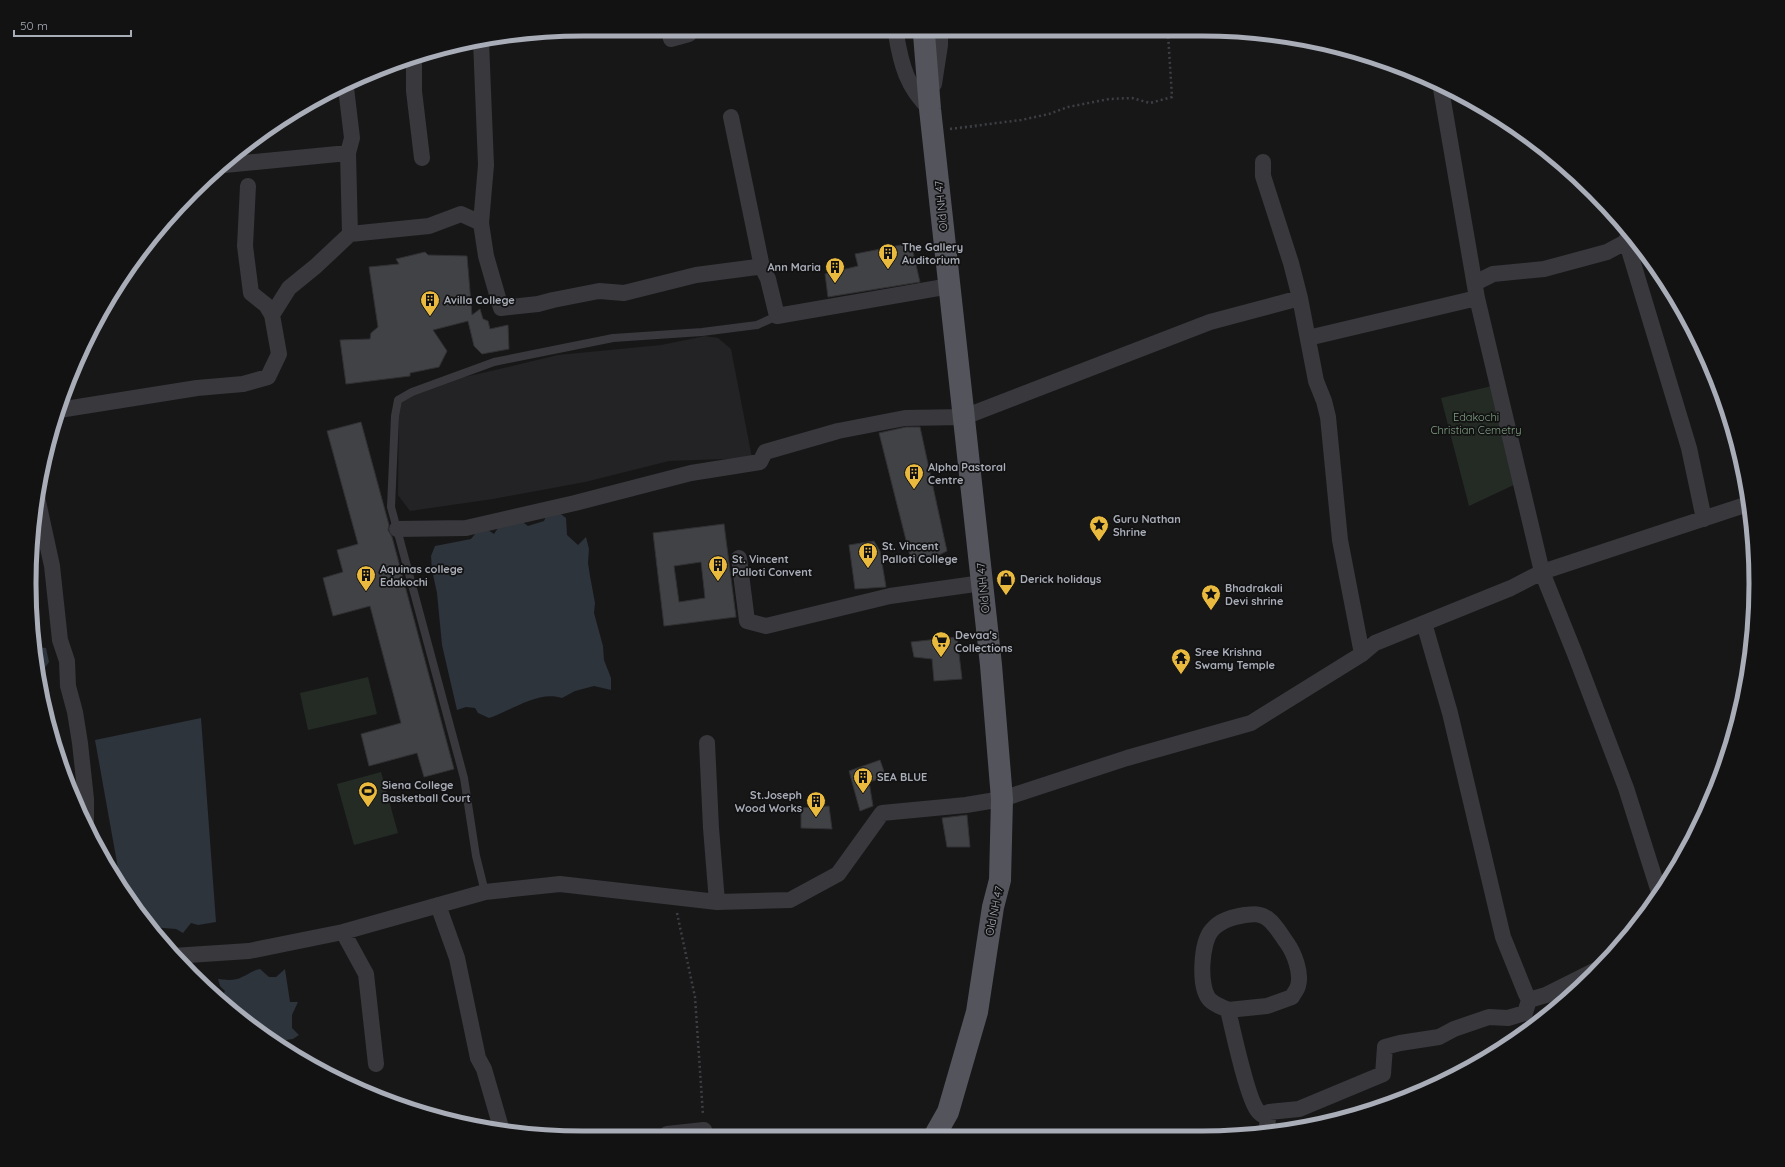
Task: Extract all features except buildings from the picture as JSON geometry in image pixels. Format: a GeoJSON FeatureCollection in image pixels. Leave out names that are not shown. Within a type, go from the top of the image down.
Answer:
{"type":"FeatureCollection","features":[{"type":"Feature","properties":{"kind":"main road","name":"Old NH 47"},"geometry":{"type":"LineString","coordinates":[[924,36],[930,109],[991,665],[1002,799],[1000,880],[992,907],[977,1012],[948,1112],[937,1131]]}},
{"type":"Feature","properties":{"kind":"street"},"geometry":{"type":"LineString","coordinates":[[670,36],[671,39],[682,36]]}},
{"type":"Feature","properties":{"kind":"street"},"geometry":{"type":"LineString","coordinates":[[897,36],[908,81],[922,101],[930,109]]}},
{"type":"Feature","properties":{"kind":"street"},"geometry":{"type":"LineString","coordinates":[[930,109],[940,45],[940,36]]}},
{"type":"Feature","properties":{"kind":"street"},"geometry":{"type":"LineString","coordinates":[[481,46],[486,165],[481,223],[486,256],[501,308],[538,304],[599,291],[624,293],[696,275],[762,267]]}},
{"type":"Feature","properties":{"kind":"street"},"geometry":{"type":"LineString","coordinates":[[414,63],[414,91],[422,158]]}},
{"type":"Feature","properties":{"kind":"street"},"geometry":{"type":"LineString","coordinates":[[346,90],[352,138],[348,153],[350,234]]}},
{"type":"Feature","properties":{"kind":"street"},"geometry":{"type":"LineString","coordinates":[[1441,91],[1476,290],[1542,572],[1626,788],[1657,887]]}},
{"type":"Feature","properties":{"kind":"street"},"geometry":{"type":"LineString","coordinates":[[732,117],[762,267],[768,279],[777,316],[950,286]]}},
{"type":"Feature","properties":{"kind":"street"},"geometry":{"type":"LineString","coordinates":[[232,164],[348,153]]}},
{"type":"Feature","properties":{"kind":"street"},"geometry":{"type":"LineString","coordinates":[[1263,162],[1263,176],[1291,263],[1300,298],[1316,381],[1324,401],[1328,417],[1340,540],[1362,654]]}},
{"type":"Feature","properties":{"kind":"street"},"geometry":{"type":"LineString","coordinates":[[65,409],[197,388],[243,384],[268,377],[279,354],[272,315],[266,305],[251,293],[245,246],[248,186]]}},
{"type":"Feature","properties":{"kind":"street"},"geometry":{"type":"LineString","coordinates":[[272,315],[289,288],[316,266],[350,234],[429,226],[461,214],[481,223]]}},
{"type":"Feature","properties":{"kind":"street"},"geometry":{"type":"LineString","coordinates":[[1308,338],[1476,290],[1493,274],[1544,269],[1569,263],[1607,252],[1628,240]]}},
{"type":"Feature","properties":{"kind":"street"},"geometry":{"type":"LineString","coordinates":[[1632,245],[1689,448],[1704,519]]}},
{"type":"Feature","properties":{"kind":"street"},"geometry":{"type":"LineString","coordinates":[[397,529],[466,528],[575,503],[691,473],[760,462],[765,452],[838,431],[905,418],[964,417],[1210,322],[1300,298]]}},
{"type":"Feature","properties":{"kind":"street"},"geometry":{"type":"LineString","coordinates":[[182,955],[249,951],[343,932],[485,892],[560,884],[717,902],[790,900],[838,874],[882,813],[966,805],[1002,799],[1127,758],[1251,723],[1362,654],[1375,643],[1511,588],[1542,572],[1743,506]]}},
{"type":"Feature","properties":{"kind":"street"},"geometry":{"type":"LineString","coordinates":[[41,514],[52,566],[60,640],[67,661],[68,686],[75,712],[80,743],[86,812]]}},
{"type":"Feature","properties":{"kind":"street"},"geometry":{"type":"LineString","coordinates":[[740,558],[747,621],[766,626],[890,596],[982,584]]}},
{"type":"Feature","properties":{"kind":"street"},"geometry":{"type":"LineString","coordinates":[[1267,1125],[1269,1112],[1299,1109],[1383,1074],[1386,1047],[1439,1036],[1454,1029],[1489,1017],[1508,1018],[1525,1013],[1529,1000],[1515,970],[1503,937],[1450,713],[1424,623]]}},
{"type":"Feature","properties":{"kind":"street"},"geometry":{"type":"LineString","coordinates":[[708,743],[711,828],[717,902]]}},
{"type":"Feature","properties":{"kind":"street"},"geometry":{"type":"LineString","coordinates":[[438,905],[458,958],[478,1058],[484,1069],[500,1124]]}},
{"type":"Feature","properties":{"kind":"street"},"geometry":{"type":"LineString","coordinates":[[1257,914],[1267,918],[1290,947],[1298,966],[1298,985],[1292,997],[1273,1004],[1254,1008],[1228,1010],[1216,1005],[1209,999],[1204,988],[1202,966],[1207,939],[1211,930],[1223,921],[1257,914]]}},
{"type":"Feature","properties":{"kind":"street"},"geometry":{"type":"LineString","coordinates":[[343,932],[366,974],[376,1064]]}},
{"type":"Feature","properties":{"kind":"street"},"geometry":{"type":"LineString","coordinates":[[1529,1000],[1546,995],[1583,977]]}},
{"type":"Feature","properties":{"kind":"street"},"geometry":{"type":"LineString","coordinates":[[1228,1010],[1232,1033],[1248,1087],[1257,1111],[1267,1125]]}},
{"type":"Feature","properties":{"kind":"lane"},"geometry":{"type":"LineString","coordinates":[[485,892],[476,856],[464,778],[391,507],[395,416],[398,400],[412,392],[494,362],[613,338],[702,332],[757,325],[777,316]]}},
{"type":"Feature","properties":{"kind":"path"},"geometry":{"type":"LineString","coordinates":[[933,131],[1021,120],[1049,114],[1068,107],[1109,99],[1132,98],[1150,103],[1172,97],[1168,36]]}},
{"type":"Feature","properties":{"kind":"path"},"geometry":{"type":"LineString","coordinates":[[674,896],[695,997],[704,1131]]}},
{"type":"Feature","properties":{"kind":"shaded area"},"geometry":{"type":"Polygon","coordinates":[[[705,336],[718,338],[731,349],[752,458],[669,461],[585,482],[493,499],[410,511],[398,495],[399,403],[425,385],[558,355],[661,345],[705,336]]]}},
{"type":"Feature","properties":{"kind":"shaded area"},"geometry":{"type":"Polygon","coordinates":[[[548,512],[558,512],[566,518],[567,535],[578,545],[586,537],[589,549],[588,563],[595,603],[594,613],[603,646],[604,660],[611,678],[611,690],[594,686],[575,691],[562,698],[553,696],[534,699],[489,718],[478,713],[475,708],[466,707],[457,710],[442,645],[437,593],[432,570],[431,556],[435,546],[471,539],[479,529],[488,530],[494,534],[498,528],[520,520],[528,526],[544,521],[548,512]]]}},
{"type":"Feature","properties":{"kind":"shaded area"},"geometry":{"type":"Polygon","coordinates":[[[40,647],[46,648],[49,662],[44,670],[40,647]]]}},
{"type":"Feature","properties":{"kind":"shaded area"},"geometry":{"type":"Polygon","coordinates":[[[201,718],[216,922],[198,925],[191,923],[183,933],[176,929],[158,928],[128,888],[119,873],[95,740],[201,718]]]}},
{"type":"Feature","properties":{"kind":"shaded area"},"geometry":{"type":"Polygon","coordinates":[[[260,969],[269,977],[276,977],[285,969],[290,1002],[298,1002],[292,1015],[292,1028],[299,1035],[293,1039],[282,1041],[279,1039],[250,1018],[223,995],[225,991],[220,986],[218,979],[236,979],[260,969]]]}},
{"type":"Feature","properties":{"kind":"green space","name":"Edakochi Christian Cemetry"},"geometry":{"type":"Polygon","coordinates":[[[1496,385],[1518,483],[1469,506],[1441,398],[1496,385]]]}},
{"type":"Feature","properties":{"kind":"green space"},"geometry":{"type":"Polygon","coordinates":[[[368,677],[377,714],[308,730],[300,693],[368,677]]]}},
{"type":"Feature","properties":{"kind":"green space","name":"Siena College Basketball Court"},"geometry":{"type":"Polygon","coordinates":[[[381,772],[398,833],[354,845],[337,784],[381,772]]]}},
{"type":"Feature","properties":{"kind":"place","name":"The Gallery Auditorium"},"geometry":{"type":"Point","coordinates":[888,270]}},
{"type":"Feature","properties":{"kind":"place","name":"Ann Maria"},"geometry":{"type":"Point","coordinates":[835,284]}},
{"type":"Feature","properties":{"kind":"place","name":"Avilla College"},"geometry":{"type":"Point","coordinates":[430,317]}},
{"type":"Feature","properties":{"kind":"place","name":"Alpha Pastoral Centre"},"geometry":{"type":"Point","coordinates":[914,490]}},
{"type":"Feature","properties":{"kind":"place","name":"Guru Nathan Shrine"},"geometry":{"type":"Point","coordinates":[1099,542]}},
{"type":"Feature","properties":{"kind":"place","name":"St. Vincent Palloti College"},"geometry":{"type":"Point","coordinates":[868,569]}},
{"type":"Feature","properties":{"kind":"place","name":"St. Vincent Palloti Convent"},"geometry":{"type":"Point","coordinates":[718,582]}},
{"type":"Feature","properties":{"kind":"place","name":"Aquinas college Edakochi"},"geometry":{"type":"Point","coordinates":[366,592]}},
{"type":"Feature","properties":{"kind":"place","name":"Derick holidays"},"geometry":{"type":"Point","coordinates":[1006,596]}},
{"type":"Feature","properties":{"kind":"place","name":"Bhadrakali Devi shrine"},"geometry":{"type":"Point","coordinates":[1211,611]}},
{"type":"Feature","properties":{"kind":"place","name":"Devaa's Collections"},"geometry":{"type":"Point","coordinates":[941,658]}},
{"type":"Feature","properties":{"kind":"place","name":"Sree Krishna Swamy Temple"},"geometry":{"type":"Point","coordinates":[1181,675]}},
{"type":"Feature","properties":{"kind":"place","name":"SEA BLUE"},"geometry":{"type":"Point","coordinates":[863,794]}},
{"type":"Feature","properties":{"kind":"place","name":"Siena College Basketball Court"},"geometry":{"type":"Point","coordinates":[368,808]}},
{"type":"Feature","properties":{"kind":"place","name":"St.Joseph Wood Works"},"geometry":{"type":"Point","coordinates":[816,818]}}]}
